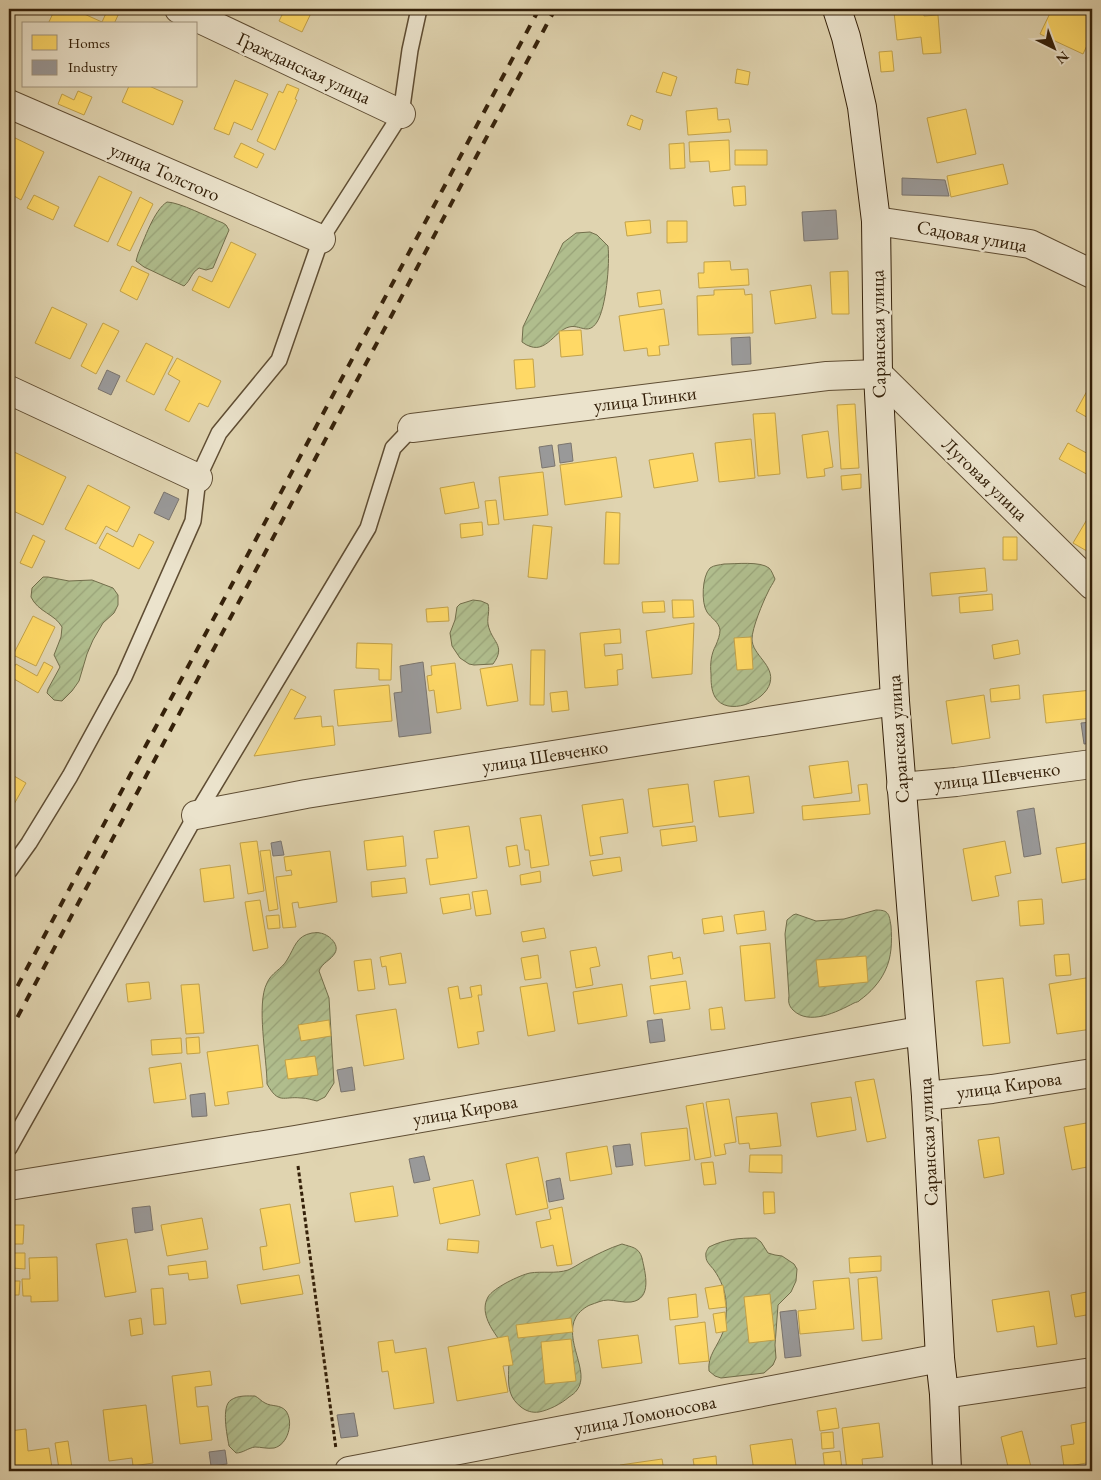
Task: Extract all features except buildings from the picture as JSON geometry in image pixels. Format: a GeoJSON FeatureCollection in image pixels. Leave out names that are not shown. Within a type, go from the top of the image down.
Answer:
{"type":"FeatureCollection","features":[{"type":"Feature","properties":{"kind":"street","name":"Гражданская улица"},"geometry":{"type":"LineString","coordinates":[[179,9],[401,114]]}},
{"type":"Feature","properties":{"kind":"street","name":"Саранская улица"},"geometry":{"type":"LineString","coordinates":[[837,9],[846,37],[862,107],[876,221],[878,374],[895,701],[926,1096],[947,1471]]}},
{"type":"Feature","properties":{"kind":"street","name":"улица Толстого"},"geometry":{"type":"LineString","coordinates":[[9,104],[321,240]]}},
{"type":"Feature","properties":{"kind":"street","name":"Садовая улица"},"geometry":{"type":"LineString","coordinates":[[876,221],[1030,244],[1092,274]]}},
{"type":"Feature","properties":{"kind":"street","name":"улица Глинки"},"geometry":{"type":"LineString","coordinates":[[412,428],[827,376],[878,374]]}},
{"type":"Feature","properties":{"kind":"street","name":"Луговая улица"},"geometry":{"type":"LineString","coordinates":[[878,374],[1092,585]]}},
{"type":"Feature","properties":{"kind":"street"},"geometry":{"type":"LineString","coordinates":[[9,390],[198,478]]}},
{"type":"Feature","properties":{"kind":"street","name":"улица Шевченко"},"geometry":{"type":"LineString","coordinates":[[196,815],[306,794],[895,701]]}},
{"type":"Feature","properties":{"kind":"street","name":"улица Шевченко"},"geometry":{"type":"LineString","coordinates":[[901,787],[956,782],[1092,764]]}},
{"type":"Feature","properties":{"kind":"street","name":"улица Кирова"},"geometry":{"type":"LineString","coordinates":[[9,1186],[295,1140],[920,1031]]}},
{"type":"Feature","properties":{"kind":"street","name":"улица Кирова"},"geometry":{"type":"LineString","coordinates":[[926,1096],[992,1089],[1092,1074]]}},
{"type":"Feature","properties":{"kind":"street","name":"улица Ломоносова"},"geometry":{"type":"LineString","coordinates":[[343,1462],[940,1358]]}},
{"type":"Feature","properties":{"kind":"street"},"geometry":{"type":"LineString","coordinates":[[944,1394],[1092,1372]]}},
{"type":"Feature","properties":{"kind":"lane"},"geometry":{"type":"LineString","coordinates":[[9,871],[29,843],[70,776],[124,677],[193,521],[198,478],[219,433],[279,360],[321,240],[401,114],[410,50],[419,9]]}},
{"type":"Feature","properties":{"kind":"lane"},"geometry":{"type":"LineString","coordinates":[[9,1148],[196,815],[368,528],[393,448],[412,428]]}},
{"type":"Feature","properties":{"kind":"path"},"geometry":{"type":"LineString","coordinates":[[295,1140],[343,1462]]}},
{"type":"Feature","properties":{"kind":"green space"},"geometry":{"type":"Polygon","coordinates":[[[167,202],[187,207],[223,223],[229,230],[213,268],[206,270],[199,268],[184,286],[144,267],[136,261],[154,218],[167,202]]]}},
{"type":"Feature","properties":{"kind":"green space"},"geometry":{"type":"Polygon","coordinates":[[[590,232],[597,235],[608,246],[607,286],[603,307],[597,322],[594,326],[587,329],[573,326],[563,329],[543,346],[530,346],[522,342],[523,327],[563,243],[576,233],[590,232]]]}},
{"type":"Feature","properties":{"kind":"green space"},"geometry":{"type":"Polygon","coordinates":[[[724,564],[760,564],[770,569],[775,579],[758,615],[752,639],[753,645],[767,665],[771,677],[770,683],[767,690],[761,696],[745,705],[728,706],[721,703],[715,697],[711,680],[711,659],[720,630],[717,622],[705,608],[703,596],[704,583],[710,568],[724,564]]]}},
{"type":"Feature","properties":{"kind":"green space"},"geometry":{"type":"Polygon","coordinates":[[[43,577],[69,581],[92,580],[113,588],[118,595],[118,605],[114,613],[103,623],[93,640],[79,681],[62,701],[54,700],[47,693],[60,667],[54,655],[61,637],[62,627],[38,606],[31,597],[32,588],[43,577]]]}},
{"type":"Feature","properties":{"kind":"green space"},"geometry":{"type":"Polygon","coordinates":[[[473,600],[488,604],[488,624],[499,652],[493,664],[469,664],[460,658],[452,646],[450,633],[457,607],[460,604],[473,600]]]}},
{"type":"Feature","properties":{"kind":"green space"},"geometry":{"type":"Polygon","coordinates":[[[876,910],[884,911],[889,916],[891,943],[887,966],[874,987],[859,1001],[823,1016],[807,1017],[793,1010],[789,1000],[785,934],[787,920],[796,914],[816,921],[844,919],[876,910]]]}},
{"type":"Feature","properties":{"kind":"green space"},"geometry":{"type":"Polygon","coordinates":[[[312,933],[319,933],[330,937],[336,946],[335,953],[319,971],[329,998],[334,1083],[325,1097],[317,1101],[303,1098],[282,1098],[271,1091],[267,1084],[262,1017],[262,1004],[267,983],[285,963],[299,939],[312,933]]]}},
{"type":"Feature","properties":{"kind":"green space"},"geometry":{"type":"Polygon","coordinates":[[[756,1238],[768,1253],[782,1256],[794,1264],[797,1269],[796,1281],[791,1292],[778,1305],[776,1358],[773,1365],[764,1373],[721,1378],[709,1371],[709,1366],[711,1356],[721,1337],[726,1321],[724,1289],[707,1261],[706,1253],[709,1247],[721,1242],[756,1238]]]}},
{"type":"Feature","properties":{"kind":"green space"},"geometry":{"type":"Polygon","coordinates":[[[622,1244],[634,1248],[641,1254],[646,1277],[645,1290],[642,1296],[638,1300],[631,1302],[601,1301],[588,1306],[580,1312],[573,1326],[574,1345],[581,1374],[577,1390],[562,1402],[547,1410],[532,1412],[525,1410],[514,1400],[511,1393],[508,1355],[504,1345],[487,1319],[485,1308],[488,1297],[507,1282],[520,1276],[530,1273],[568,1270],[622,1244]]]}},
{"type":"Feature","properties":{"kind":"green space"},"geometry":{"type":"Polygon","coordinates":[[[255,1396],[265,1403],[281,1407],[286,1411],[289,1427],[286,1438],[279,1446],[274,1448],[255,1447],[236,1453],[229,1446],[226,1408],[228,1403],[234,1398],[255,1396]]]}},
{"type":"Feature","properties":{"kind":"railway"},"geometry":{"type":"LineString","coordinates":[[9,1002],[539,9]]}},
{"type":"Feature","properties":{"kind":"railway"},"geometry":{"type":"LineString","coordinates":[[9,1033],[555,9]]}}]}
